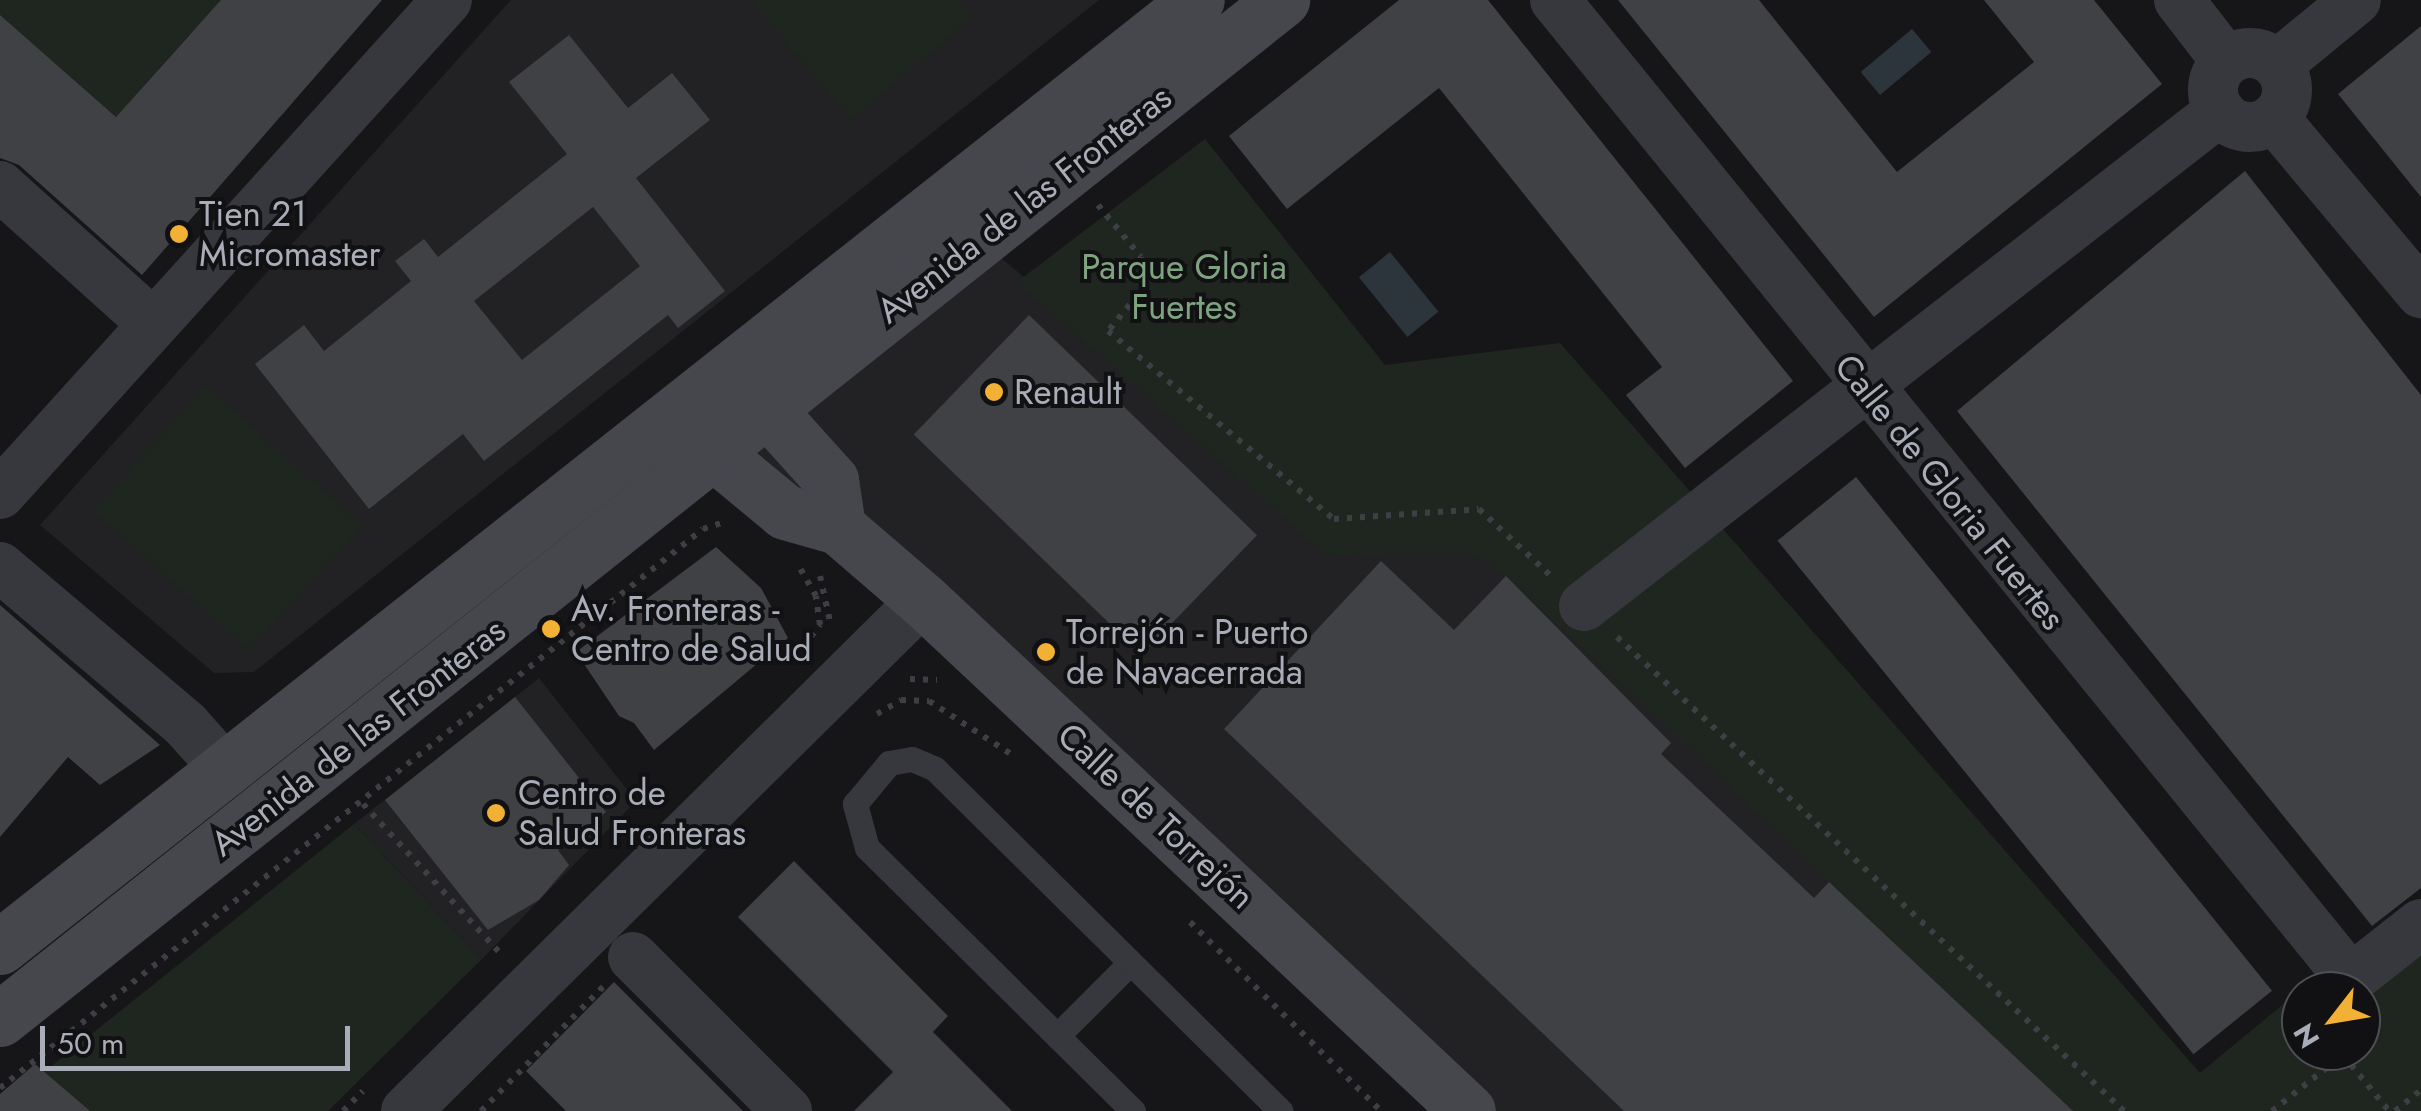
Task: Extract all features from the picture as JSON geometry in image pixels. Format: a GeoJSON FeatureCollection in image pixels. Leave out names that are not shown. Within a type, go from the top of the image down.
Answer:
{"type":"FeatureCollection","features":[{"type":"Feature","properties":{"kind":"main road","name":"Avenida de las Fronteras"},"geometry":{"type":"LineString","coordinates":[[0,1019],[722,410],[1197,0]]}},
{"type":"Feature","properties":{"kind":"main road","name":"Avenida de las Fronteras"},"geometry":{"type":"LineString","coordinates":[[0,947],[227,771],[1282,0]]}},
{"type":"Feature","properties":{"kind":"main road","name":"Calle de Torrejón"},"geometry":{"type":"LineString","coordinates":[[722,410],[784,512],[838,527],[923,600],[1468,1111]]}},
{"type":"Feature","properties":{"kind":"street"},"geometry":{"type":"LineString","coordinates":[[0,494],[447,0]]}},
{"type":"Feature","properties":{"kind":"street","name":"Calle de Gloria Fuertes"},"geometry":{"type":"LineString","coordinates":[[1555,0],[1862,386],[2351,979],[2421,924]]}},
{"type":"Feature","properties":{"kind":"street"},"geometry":{"type":"LineString","coordinates":[[2179,0],[2226,61]]}},
{"type":"Feature","properties":{"kind":"street"},"geometry":{"type":"LineString","coordinates":[[2277,65],[2356,0]]}},
{"type":"Feature","properties":{"kind":"street"},"geometry":{"type":"LineString","coordinates":[[2258,54],[2277,65],[2286,97],[2274,118],[2239,126],[2220,111],[2213,90],[2226,61],[2258,54]]}},
{"type":"Feature","properties":{"kind":"street"},"geometry":{"type":"LineString","coordinates":[[1584,606],[2220,111]]}},
{"type":"Feature","properties":{"kind":"street"},"geometry":{"type":"LineString","coordinates":[[2274,118],[2421,293]]}},
{"type":"Feature","properties":{"kind":"street"},"geometry":{"type":"LineString","coordinates":[[0,186],[153,324]]}},
{"type":"Feature","properties":{"kind":"street"},"geometry":{"type":"LineString","coordinates":[[0,567],[186,725],[227,771]]}},
{"type":"Feature","properties":{"kind":"street"},"geometry":{"type":"LineString","coordinates":[[388,1098],[923,600]]}},
{"type":"Feature","properties":{"kind":"street"},"geometry":{"type":"LineString","coordinates":[[633,957],[787,1111]]}},
{"type":"Feature","properties":{"kind":"lane"},"geometry":{"type":"LineString","coordinates":[[1132,1111],[867,848],[855,804],[866,782],[889,763],[912,759],[935,769],[1281,1111]]}},
{"type":"Feature","properties":{"kind":"lane"},"geometry":{"type":"LineString","coordinates":[[1057,1036],[1130,962]]}},
{"type":"Feature","properties":{"kind":"path"},"geometry":{"type":"LineString","coordinates":[[0,1088],[362,804],[703,529],[730,520]]}},
{"type":"Feature","properties":{"kind":"path"},"geometry":{"type":"LineString","coordinates":[[784,668],[820,625],[816,596],[785,552]]}},
{"type":"Feature","properties":{"kind":"path"},"geometry":{"type":"LineString","coordinates":[[362,804],[500,953]]}},
{"type":"Feature","properties":{"kind":"path"},"geometry":{"type":"LineString","coordinates":[[486,966],[513,939]]}},
{"type":"Feature","properties":{"kind":"path"},"geometry":{"type":"LineString","coordinates":[[2272,1111],[2343,1055],[2392,1111],[2421,1090]]}},
{"type":"Feature","properties":{"kind":"path"},"geometry":{"type":"LineString","coordinates":[[343,1111],[388,1098]]}},
{"type":"Feature","properties":{"kind":"path"},"geometry":{"type":"LineString","coordinates":[[488,1104],[494,1111]]}},
{"type":"Feature","properties":{"kind":"shaded area"},"geometry":{"type":"Polygon","coordinates":[[[511,0],[1099,0],[254,672],[214,673],[40,525],[511,0]]]}},
{"type":"Feature","properties":{"kind":"shaded area"},"geometry":{"type":"Polygon","coordinates":[[[1912,29],[1931,52],[1880,95],[1861,72],[1912,29]]]}},
{"type":"Feature","properties":{"kind":"shaded area"},"geometry":{"type":"Polygon","coordinates":[[[979,240],[1330,529],[1478,514],[2103,1111],[1468,1111],[714,453],[979,240]]]}},
{"type":"Feature","properties":{"kind":"shaded area"},"geometry":{"type":"Polygon","coordinates":[[[1390,252],[1438,312],[1407,337],[1359,277],[1390,252]]]}},
{"type":"Feature","properties":{"kind":"shaded area","name":"Centro de Salud Fronteras"},"geometry":{"type":"Polygon","coordinates":[[[539,678],[636,801],[482,959],[354,824],[539,678]]]}},
{"type":"Feature","properties":{"kind":"green space"},"geometry":{"type":"Polygon","coordinates":[[[0,0],[231,0],[314,75],[281,117],[189,35],[116,117],[0,15],[0,0]]]}},
{"type":"Feature","properties":{"kind":"green space"},"geometry":{"type":"Polygon","coordinates":[[[750,0],[959,0],[973,17],[851,120],[750,0]]]}},
{"type":"Feature","properties":{"kind":"green space","name":"Parque Gloria Fuertes"},"geometry":{"type":"Polygon","coordinates":[[[1205,139],[1385,365],[1560,343],[2200,1073],[2281,1006],[2281,1071],[2381,1071],[2381,980],[2421,949],[2421,1111],[2073,1111],[1506,576],[1472,553],[1325,555],[1017,282],[1205,139]]]}},
{"type":"Feature","properties":{"kind":"green space"},"geometry":{"type":"Polygon","coordinates":[[[206,385],[362,526],[249,651],[93,511],[206,385]]]}},
{"type":"Feature","properties":{"kind":"green space"},"geometry":{"type":"Polygon","coordinates":[[[354,824],[482,959],[328,1111],[87,1111],[44,1072],[354,824]]]}},
{"type":"Feature","properties":{"kind":"building"},"geometry":{"type":"Polygon","coordinates":[[[221,0],[382,0],[142,275],[19,165],[0,158],[0,15],[116,117],[221,0]]]}},
{"type":"Feature","properties":{"kind":"building"},"geometry":{"type":"Polygon","coordinates":[[[1399,0],[1488,0],[1793,381],[1685,468],[1626,395],[1662,367],[1439,88],[1287,209],[1229,136],[1399,0]]]}},
{"type":"Feature","properties":{"kind":"building"},"geometry":{"type":"Polygon","coordinates":[[[1618,0],[1759,0],[1897,172],[2034,62],[1984,0],[2094,0],[2162,84],[1874,317],[1618,0]]]}},
{"type":"Feature","properties":{"kind":"building"},"geometry":{"type":"Polygon","coordinates":[[[2421,26],[2421,197],[2338,94],[2421,26]]]}},
{"type":"Feature","properties":{"kind":"building"},"geometry":{"type":"Polygon","coordinates":[[[569,35],[628,108],[672,73],[710,120],[636,178],[725,291],[678,328],[668,315],[484,461],[463,434],[369,509],[255,364],[304,325],[324,351],[411,281],[395,261],[424,239],[438,257],[567,154],[509,82],[569,35]],[[593,207],[474,301],[522,360],[640,266],[593,207]]]}},
{"type":"Feature","properties":{"kind":"building"},"geometry":{"type":"Polygon","coordinates":[[[2245,171],[2421,395],[2421,888],[2372,926],[1957,411],[2245,171]]]}},
{"type":"Feature","properties":{"kind":"building"},"geometry":{"type":"Polygon","coordinates":[[[1029,315],[1257,535],[1142,655],[914,434],[1029,315]]]}},
{"type":"Feature","properties":{"kind":"building"},"geometry":{"type":"Polygon","coordinates":[[[1856,477],[2272,991],[2193,1054],[1778,541],[1856,477]]]}},
{"type":"Feature","properties":{"kind":"building"},"geometry":{"type":"Polygon","coordinates":[[[716,547],[761,588],[788,638],[654,750],[634,723],[619,716],[576,652],[716,547]]]}},
{"type":"Feature","properties":{"kind":"building"},"geometry":{"type":"Polygon","coordinates":[[[1381,561],[1454,630],[1506,576],[1671,743],[1661,754],[1814,898],[1829,882],[2073,1111],[1624,1111],[1224,729],[1381,561]]]}},
{"type":"Feature","properties":{"kind":"building"},"geometry":{"type":"Polygon","coordinates":[[[0,605],[160,745],[100,785],[68,757],[0,837],[0,605]]]}},
{"type":"Feature","properties":{"kind":"building","name":"Centro de Salud Fronteras"},"geometry":{"type":"Polygon","coordinates":[[[515,697],[606,812],[558,850],[569,865],[539,900],[488,930],[385,800],[515,697]]]}},
{"type":"Feature","properties":{"kind":"building"},"geometry":{"type":"Polygon","coordinates":[[[794,861],[948,1016],[933,1032],[1012,1111],[854,1111],[893,1072],[738,917],[794,861]]]}},
{"type":"Feature","properties":{"kind":"building"},"geometry":{"type":"Polygon","coordinates":[[[614,982],[743,1111],[566,1111],[526,1071],[614,982]]]}},
{"type":"Feature","properties":{"kind":"building"},"geometry":{"type":"Polygon","coordinates":[[[35,1064],[90,1111],[0,1111],[0,1094],[35,1064]]]}},
{"type":"Feature","properties":{"kind":"place","name":"Tien 21 Micromaster"},"geometry":{"type":"Point","coordinates":[179,234]}},
{"type":"Feature","properties":{"kind":"place","name":"Renault"},"geometry":{"type":"Point","coordinates":[994,392]}},
{"type":"Feature","properties":{"kind":"place","name":"Av. Fronteras - Centro de Salud"},"geometry":{"type":"Point","coordinates":[551,629]}},
{"type":"Feature","properties":{"kind":"place","name":"Torrejón - Puerto de Navacerrada"},"geometry":{"type":"Point","coordinates":[1046,652]}},
{"type":"Feature","properties":{"kind":"place","name":"Centro de Salud Fronteras"},"geometry":{"type":"Point","coordinates":[496,813]}}]}
